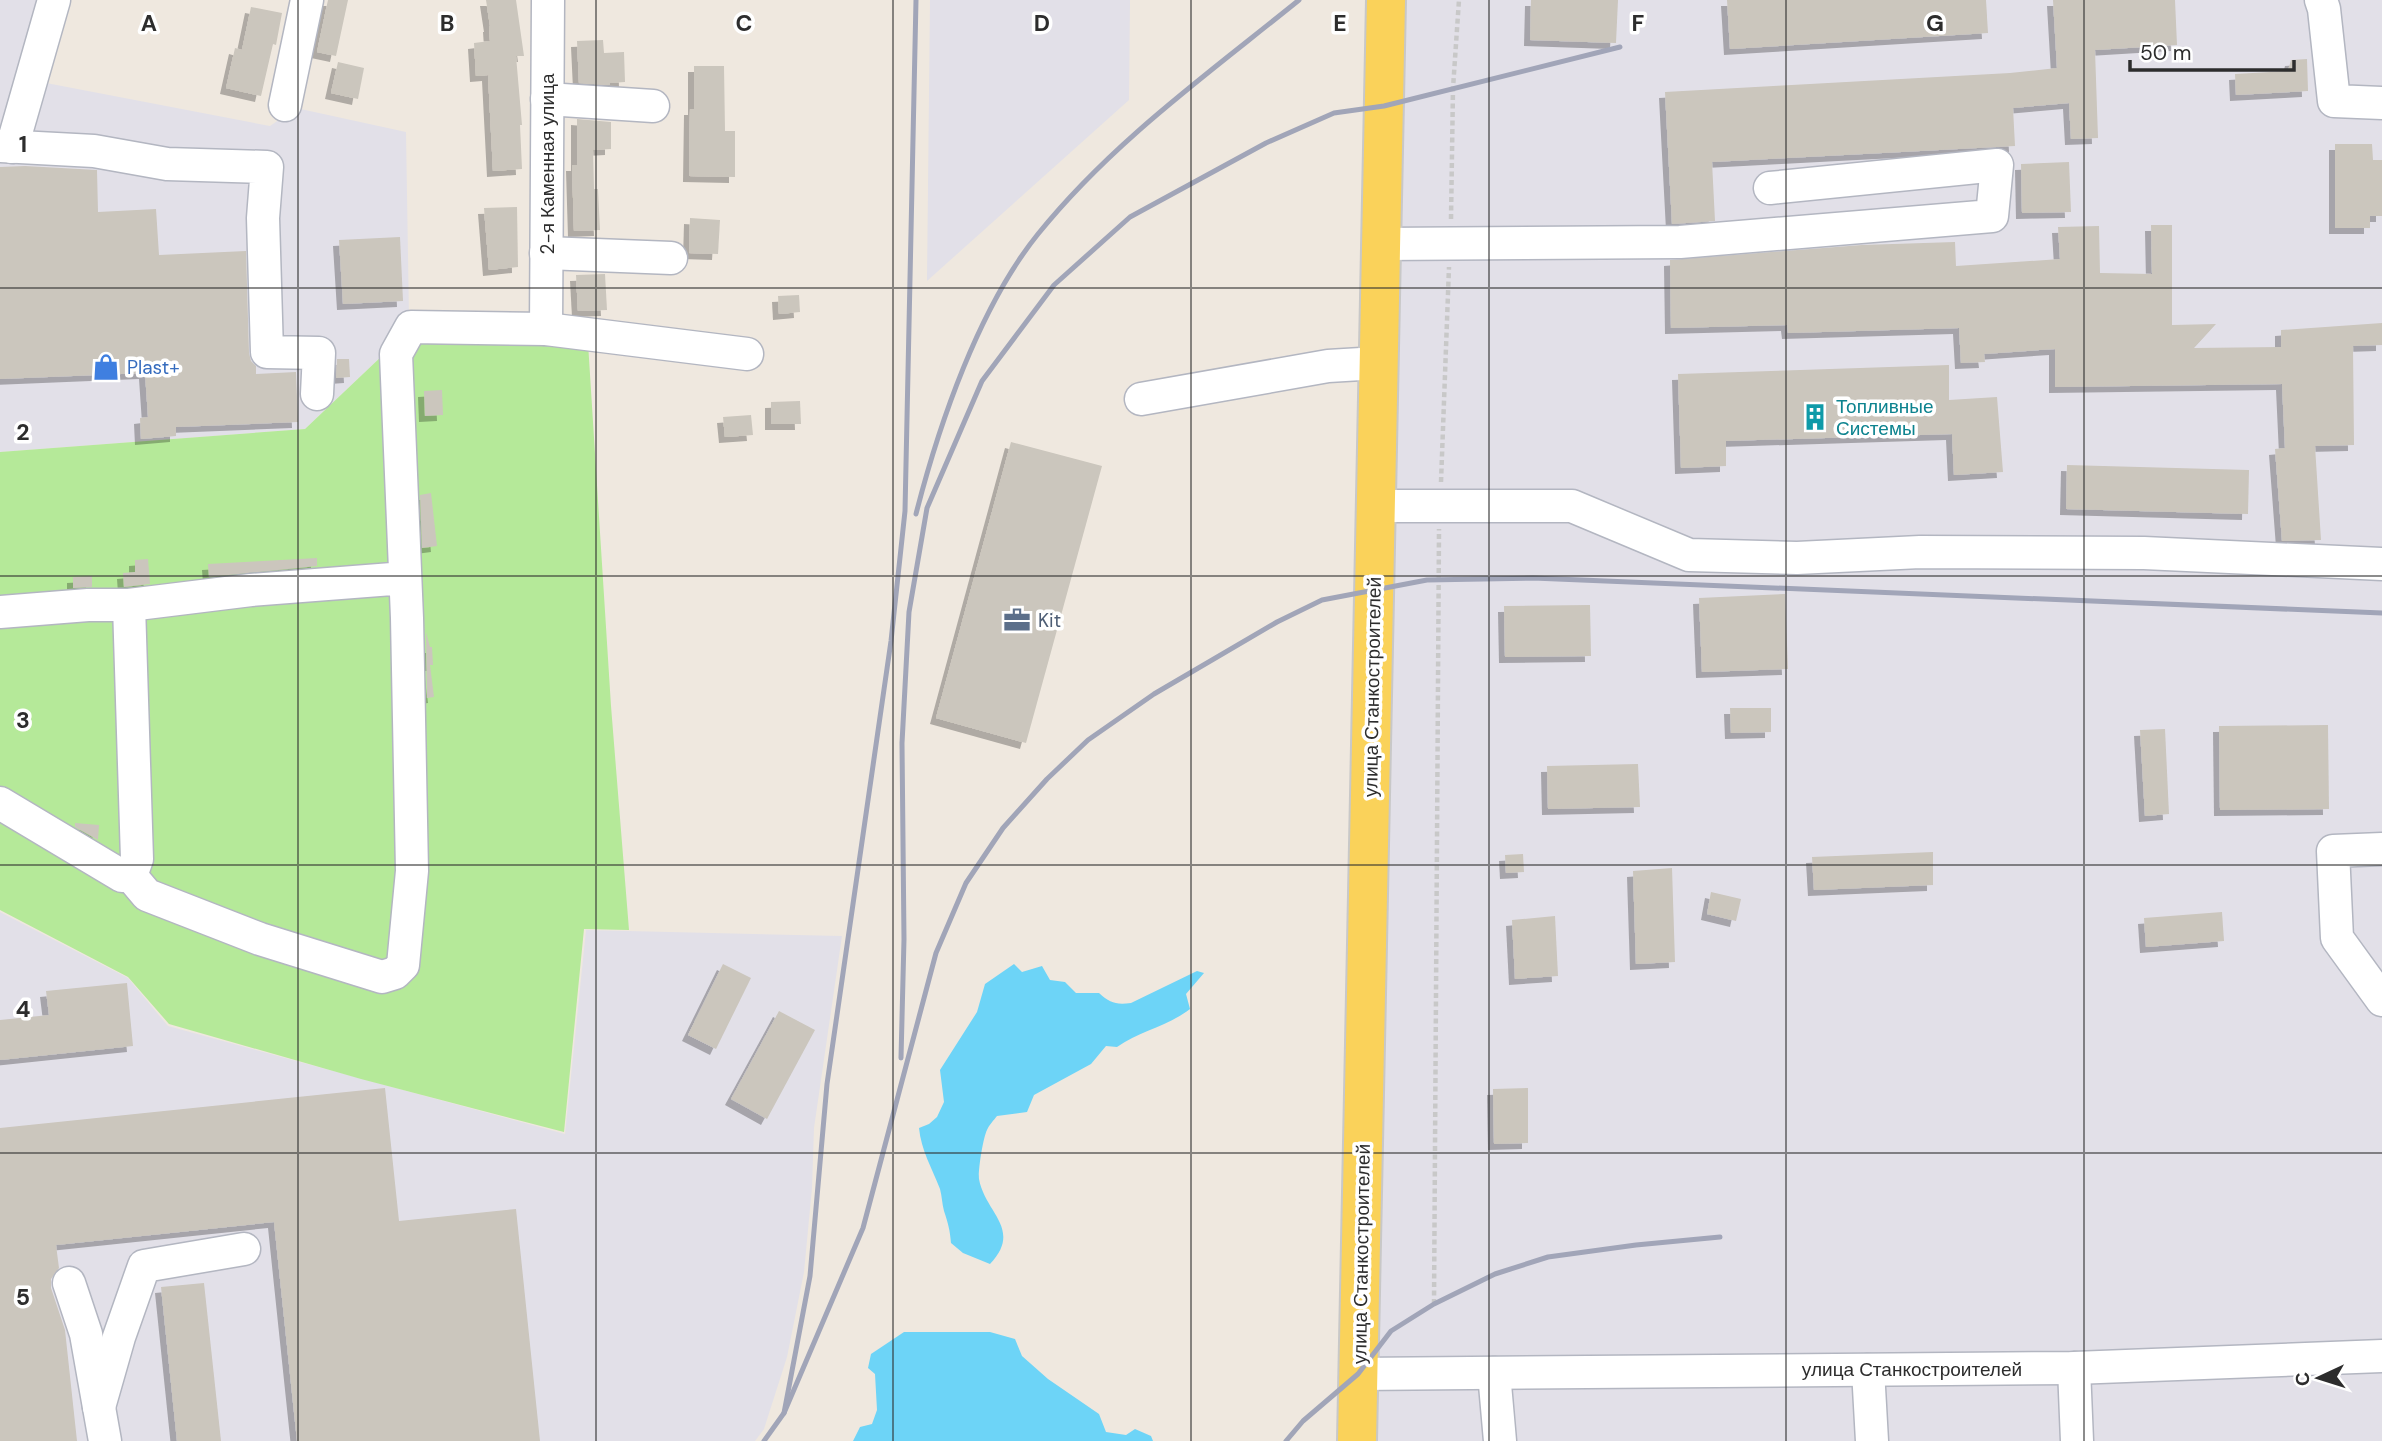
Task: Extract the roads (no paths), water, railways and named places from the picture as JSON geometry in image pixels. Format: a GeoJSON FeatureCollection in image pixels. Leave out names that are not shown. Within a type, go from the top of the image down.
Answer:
{"type":"FeatureCollection","features":[{"type":"Feature","properties":{"kind":"main road","name":"улица Станкостроителей"},"geometry":{"type":"LineString","coordinates":[[1357,1441],[1386,0]]}},
{"type":"Feature","properties":{"kind":"street"},"geometry":{"type":"LineString","coordinates":[[54,0],[6,147],[94,150],[167,164],[267,167],[263,218],[267,352],[319,354],[317,394]]}},
{"type":"Feature","properties":{"kind":"street"},"geometry":{"type":"LineString","coordinates":[[285,105],[307,0]]}},
{"type":"Feature","properties":{"kind":"street","name":"2-я Каменная улица"},"geometry":{"type":"LineString","coordinates":[[546,329],[548,0]]}},
{"type":"Feature","properties":{"kind":"street"},"geometry":{"type":"LineString","coordinates":[[2321,0],[2334,101],[2382,103]]}},
{"type":"Feature","properties":{"kind":"street"},"geometry":{"type":"LineString","coordinates":[[547,99],[653,106]]}},
{"type":"Feature","properties":{"kind":"street"},"geometry":{"type":"LineString","coordinates":[[1381,244],[1680,242],[1992,216],[1997,165],[1770,188]]}},
{"type":"Feature","properties":{"kind":"street"},"geometry":{"type":"LineString","coordinates":[[546,253],[671,258]]}},
{"type":"Feature","properties":{"kind":"street"},"geometry":{"type":"LineString","coordinates":[[0,803],[122,876],[131,876],[147,895],[260,939],[382,977],[395,973],[403,965],[412,872],[396,354],[411,327],[546,329],[747,354]]}},
{"type":"Feature","properties":{"kind":"street"},"geometry":{"type":"LineString","coordinates":[[1141,399],[1328,366],[1378,363]]}},
{"type":"Feature","properties":{"kind":"street"},"geometry":{"type":"LineString","coordinates":[[1375,506],[1572,506],[1689,555],[1797,558],[1920,552],[2144,553],[2382,564]]}},
{"type":"Feature","properties":{"kind":"street"},"geometry":{"type":"LineString","coordinates":[[0,612],[129,604],[251,590],[405,578]]}},
{"type":"Feature","properties":{"kind":"street"},"geometry":{"type":"LineString","coordinates":[[129,604],[137,859],[131,876]]}},
{"type":"Feature","properties":{"kind":"street"},"geometry":{"type":"LineString","coordinates":[[2382,849],[2333,851],[2337,938],[2382,1000]]}},
{"type":"Feature","properties":{"kind":"street"},"geometry":{"type":"LineString","coordinates":[[99,1407],[119,1337],[144,1266],[244,1249]]}},
{"type":"Feature","properties":{"kind":"street"},"geometry":{"type":"LineString","coordinates":[[69,1283],[86,1334],[104,1441]]}},
{"type":"Feature","properties":{"kind":"street","name":"улица Станкостроителей"},"geometry":{"type":"LineString","coordinates":[[1358,1374],[2074,1368],[2382,1356]]}},
{"type":"Feature","properties":{"kind":"street"},"geometry":{"type":"LineString","coordinates":[[2074,1368],[2077,1441]]}},
{"type":"Feature","properties":{"kind":"street"},"geometry":{"type":"LineString","coordinates":[[1868,1370],[1872,1441]]}},
{"type":"Feature","properties":{"kind":"street"},"geometry":{"type":"LineString","coordinates":[[1494,1373],[1500,1441]]}},
{"type":"Feature","properties":{"kind":"water"},"geometry":{"type":"Polygon","coordinates":[[[1014,964],[1022,972],[1042,966],[1050,980],[1065,982],[1076,993],[1099,993],[1110,1001],[1121,1004],[1131,1003],[1197,971],[1204,973],[1186,994],[1190,1009],[1117,1047],[1106,1046],[1091,1064],[1034,1095],[1027,1112],[997,1116],[990,1124],[982,1147],[979,1179],[1003,1231],[1003,1241],[990,1264],[963,1253],[951,1243],[940,1189],[924,1151],[919,1128],[937,1117],[944,1102],[940,1070],[977,1012],[985,984],[1014,964]]]}},
{"type":"Feature","properties":{"kind":"water"},"geometry":{"type":"Polygon","coordinates":[[[904,1332],[990,1332],[1015,1339],[1022,1356],[1048,1379],[1099,1414],[1106,1432],[1126,1435],[1135,1429],[1151,1436],[1153,1441],[853,1441],[860,1427],[872,1424],[877,1410],[875,1374],[868,1368],[871,1354],[904,1332]]]}},
{"type":"Feature","properties":{"kind":"railway"},"geometry":{"type":"LineString","coordinates":[[764,1441],[784,1413],[810,1276],[827,1084],[891,641],[905,511],[916,0]]}},
{"type":"Feature","properties":{"kind":"railway"},"geometry":{"type":"LineString","coordinates":[[916,514],[949,405],[980,331],[997,296],[1038,234],[1097,169],[1129,139],[1299,0]]}},
{"type":"Feature","properties":{"kind":"railway"},"geometry":{"type":"LineString","coordinates":[[901,1058],[904,939],[902,743],[909,612],[927,508],[982,381],[1054,285],[1130,217],[1266,143],[1334,113],[1384,106],[1620,47]]}},
{"type":"Feature","properties":{"kind":"railway"},"geometry":{"type":"LineString","coordinates":[[784,1413],[863,1228],[936,953],[966,883],[1003,828],[1047,779],[1088,740],[1154,694],[1277,622],[1322,600],[1427,580],[1533,578],[2382,613]]}},
{"type":"Feature","properties":{"kind":"railway"},"geometry":{"type":"LineString","coordinates":[[1286,1441],[1303,1421],[1358,1374],[1391,1331],[1434,1304],[1495,1274],[1548,1257],[1720,1237]]}},
{"type":"Feature","properties":{"kind":"place","name":"Plast+"},"geometry":{"type":"Point","coordinates":[106,367]}},
{"type":"Feature","properties":{"kind":"place","name":"Топливные Системы"},"geometry":{"type":"Point","coordinates":[1815,417]}},
{"type":"Feature","properties":{"kind":"place","name":"Kit"},"geometry":{"type":"Point","coordinates":[1017,620]}}]}
